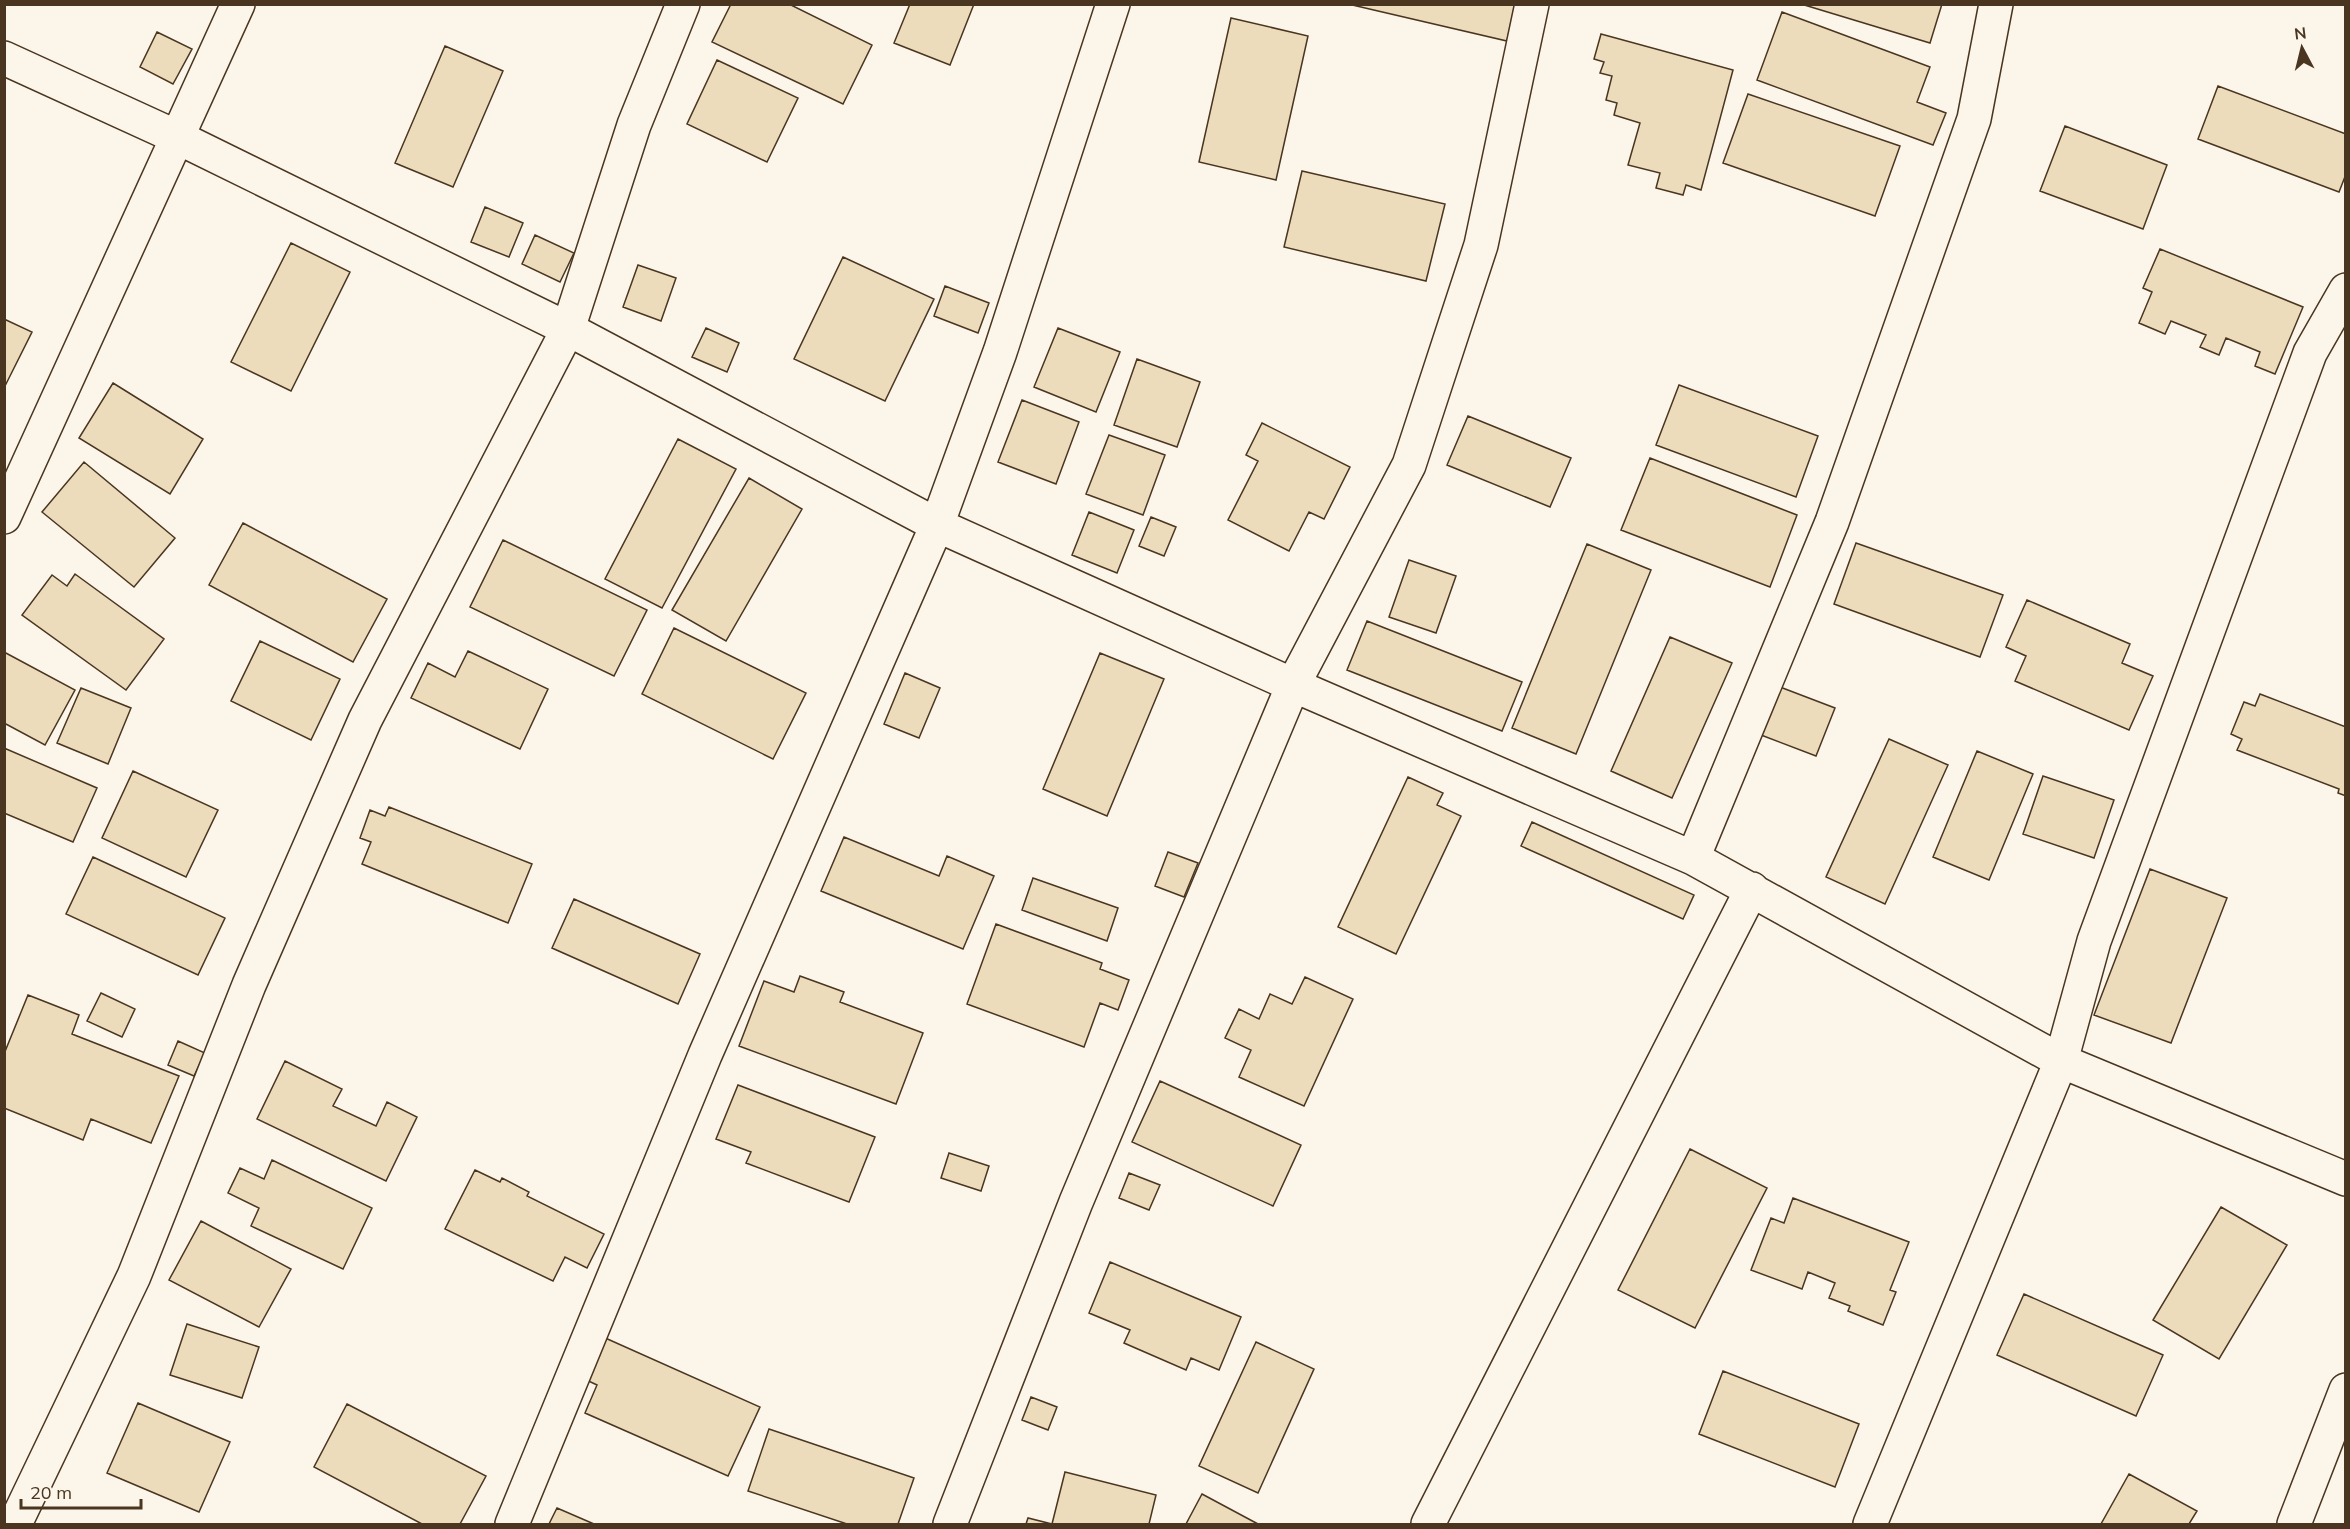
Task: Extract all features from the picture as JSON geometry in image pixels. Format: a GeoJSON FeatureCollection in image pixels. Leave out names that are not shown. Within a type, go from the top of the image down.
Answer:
{"type":"FeatureCollection","features":[{"type":"Feature","properties":{"kind":"street"},"geometry":{"type":"LineString","coordinates":[[4,517],[179,138],[238,4]]}},
{"type":"Feature","properties":{"kind":"street"},"geometry":{"type":"LineString","coordinates":[[15,1524],[134,1276],[249,985],[365,720],[568,329],[634,125],[683,4]]}},
{"type":"Feature","properties":{"kind":"street"},"geometry":{"type":"LineString","coordinates":[[512,1524],[705,1055],[937,525],[1000,352],[1113,4]]}},
{"type":"Feature","properties":{"kind":"street"},"geometry":{"type":"LineString","coordinates":[[950,1524],[1076,1202],[1293,685],[1409,465],[1481,245],[1532,4]]}},
{"type":"Feature","properties":{"kind":"street"},"geometry":{"type":"LineString","coordinates":[[1693,858],[1836,511],[1974,119],[1996,4]]}},
{"type":"Feature","properties":{"kind":"street"},"geometry":{"type":"LineString","coordinates":[[4,58],[179,138],[568,329],[937,525],[1293,685],[1693,858],[2061,1061],[2346,1179]]}},
{"type":"Feature","properties":{"kind":"street"},"geometry":{"type":"LineString","coordinates":[[1870,1524],[2061,1061],[2094,941],[2306,364],[2346,290]]}},
{"type":"Feature","properties":{"kind":"street"},"geometry":{"type":"LineString","coordinates":[[1428,1524],[1752,889]]}},
{"type":"Feature","properties":{"kind":"street"},"geometry":{"type":"LineString","coordinates":[[2294,1524],[2346,1390]]}},
{"type":"Feature","properties":{"kind":"building"},"geometry":{"type":"Polygon","coordinates":[[[731,4],[789,4],[872,45],[843,104],[712,42],[731,4]]]}},
{"type":"Feature","properties":{"kind":"building"},"geometry":{"type":"Polygon","coordinates":[[[910,4],[974,4],[950,65],[894,43],[910,4]]]}},
{"type":"Feature","properties":{"kind":"building"},"geometry":{"type":"Polygon","coordinates":[[[1348,4],[1515,4],[1507,41],[1348,4]]]}},
{"type":"Feature","properties":{"kind":"building"},"geometry":{"type":"Polygon","coordinates":[[[1801,4],[1942,4],[1930,43],[1801,4]]]}},
{"type":"Feature","properties":{"kind":"building"},"geometry":{"type":"Polygon","coordinates":[[[1782,12],[1930,67],[1917,102],[1946,113],[1933,145],[1757,80],[1782,12]]]}},
{"type":"Feature","properties":{"kind":"building"},"geometry":{"type":"Polygon","coordinates":[[[1231,18],[1308,36],[1276,180],[1199,162],[1231,18]]]}},
{"type":"Feature","properties":{"kind":"building"},"geometry":{"type":"Polygon","coordinates":[[[157,32],[192,49],[173,84],[140,67],[157,32]]]}},
{"type":"Feature","properties":{"kind":"building"},"geometry":{"type":"Polygon","coordinates":[[[1601,34],[1733,70],[1701,190],[1686,185],[1683,195],[1656,188],[1660,173],[1628,165],[1640,123],[1614,115],[1617,103],[1606,100],[1612,76],[1600,73],[1604,62],[1594,59],[1601,34]]]}},
{"type":"Feature","properties":{"kind":"building"},"geometry":{"type":"Polygon","coordinates":[[[445,46],[503,71],[453,187],[395,163],[445,46]]]}},
{"type":"Feature","properties":{"kind":"building"},"geometry":{"type":"Polygon","coordinates":[[[717,60],[798,98],[767,162],[687,124],[717,60]]]}},
{"type":"Feature","properties":{"kind":"building"},"geometry":{"type":"Polygon","coordinates":[[[2218,86],[2346,134],[2346,174],[2339,192],[2198,139],[2218,86]]]}},
{"type":"Feature","properties":{"kind":"building"},"geometry":{"type":"Polygon","coordinates":[[[1748,94],[1900,146],[1875,216],[1723,163],[1748,94]]]}},
{"type":"Feature","properties":{"kind":"building"},"geometry":{"type":"Polygon","coordinates":[[[2065,126],[2167,165],[2143,229],[2040,191],[2065,126]]]}},
{"type":"Feature","properties":{"kind":"building"},"geometry":{"type":"Polygon","coordinates":[[[1302,171],[1445,204],[1426,281],[1284,247],[1302,171]]]}},
{"type":"Feature","properties":{"kind":"building"},"geometry":{"type":"Polygon","coordinates":[[[485,207],[523,223],[509,257],[471,242],[485,207]]]}},
{"type":"Feature","properties":{"kind":"building"},"geometry":{"type":"Polygon","coordinates":[[[535,235],[574,253],[560,282],[522,264],[535,235]]]}},
{"type":"Feature","properties":{"kind":"building"},"geometry":{"type":"Polygon","coordinates":[[[291,243],[350,272],[291,391],[231,362],[291,243]]]}},
{"type":"Feature","properties":{"kind":"building"},"geometry":{"type":"Polygon","coordinates":[[[2160,249],[2303,307],[2275,374],[2255,366],[2260,352],[2226,338],[2219,355],[2200,347],[2206,335],[2171,321],[2165,334],[2139,323],[2152,292],[2143,288],[2160,249]]]}},
{"type":"Feature","properties":{"kind":"building"},"geometry":{"type":"Polygon","coordinates":[[[843,257],[934,299],[885,401],[794,359],[843,257]]]}},
{"type":"Feature","properties":{"kind":"building"},"geometry":{"type":"Polygon","coordinates":[[[638,265],[676,278],[661,321],[623,307],[638,265]]]}},
{"type":"Feature","properties":{"kind":"building"},"geometry":{"type":"Polygon","coordinates":[[[945,286],[989,303],[978,333],[934,316],[945,286]]]}},
{"type":"Feature","properties":{"kind":"building"},"geometry":{"type":"Polygon","coordinates":[[[4,319],[32,332],[4,388],[4,319]]]}},
{"type":"Feature","properties":{"kind":"building"},"geometry":{"type":"Polygon","coordinates":[[[706,328],[739,343],[727,372],[692,357],[706,328]]]}},
{"type":"Feature","properties":{"kind":"building"},"geometry":{"type":"Polygon","coordinates":[[[1058,328],[1120,352],[1096,412],[1034,387],[1058,328]]]}},
{"type":"Feature","properties":{"kind":"building"},"geometry":{"type":"Polygon","coordinates":[[[1137,359],[1200,382],[1177,447],[1114,425],[1137,359]]]}},
{"type":"Feature","properties":{"kind":"building"},"geometry":{"type":"Polygon","coordinates":[[[113,383],[203,439],[170,494],[79,438],[113,383]]]}},
{"type":"Feature","properties":{"kind":"building"},"geometry":{"type":"Polygon","coordinates":[[[1679,385],[1818,436],[1796,497],[1656,445],[1679,385]]]}},
{"type":"Feature","properties":{"kind":"building"},"geometry":{"type":"Polygon","coordinates":[[[1022,400],[1079,422],[1056,484],[998,462],[1022,400]]]}},
{"type":"Feature","properties":{"kind":"building"},"geometry":{"type":"Polygon","coordinates":[[[1468,416],[1571,458],[1550,507],[1447,465],[1468,416]]]}},
{"type":"Feature","properties":{"kind":"building"},"geometry":{"type":"Polygon","coordinates":[[[1262,423],[1350,467],[1324,519],[1309,512],[1289,551],[1228,520],[1258,461],[1246,455],[1262,423]]]}},
{"type":"Feature","properties":{"kind":"building"},"geometry":{"type":"Polygon","coordinates":[[[1109,435],[1165,455],[1143,515],[1086,494],[1109,435]]]}},
{"type":"Feature","properties":{"kind":"building"},"geometry":{"type":"Polygon","coordinates":[[[678,439],[736,469],[662,608],[605,579],[678,439]]]}},
{"type":"Feature","properties":{"kind":"building"},"geometry":{"type":"Polygon","coordinates":[[[1650,458],[1797,515],[1770,587],[1621,530],[1650,458]]]}},
{"type":"Feature","properties":{"kind":"building"},"geometry":{"type":"Polygon","coordinates":[[[84,462],[175,538],[134,587],[42,512],[84,462]]]}},
{"type":"Feature","properties":{"kind":"building"},"geometry":{"type":"Polygon","coordinates":[[[749,478],[802,509],[726,641],[672,610],[749,478]]]}},
{"type":"Feature","properties":{"kind":"building"},"geometry":{"type":"Polygon","coordinates":[[[1089,512],[1134,530],[1117,573],[1072,555],[1089,512]]]}},
{"type":"Feature","properties":{"kind":"building"},"geometry":{"type":"Polygon","coordinates":[[[1151,517],[1176,527],[1164,556],[1139,546],[1151,517]]]}},
{"type":"Feature","properties":{"kind":"building"},"geometry":{"type":"Polygon","coordinates":[[[243,523],[387,599],[353,662],[209,585],[243,523]]]}},
{"type":"Feature","properties":{"kind":"building"},"geometry":{"type":"Polygon","coordinates":[[[503,540],[647,610],[614,676],[470,607],[503,540]]]}},
{"type":"Feature","properties":{"kind":"building"},"geometry":{"type":"Polygon","coordinates":[[[1856,543],[2003,595],[1980,657],[1834,604],[1856,543]]]}},
{"type":"Feature","properties":{"kind":"building"},"geometry":{"type":"Polygon","coordinates":[[[1587,544],[1651,570],[1576,754],[1512,728],[1587,544]]]}},
{"type":"Feature","properties":{"kind":"building"},"geometry":{"type":"Polygon","coordinates":[[[1409,560],[1456,576],[1436,633],[1389,617],[1409,560]]]}},
{"type":"Feature","properties":{"kind":"building"},"geometry":{"type":"Polygon","coordinates":[[[75,574],[164,639],[126,690],[22,615],[52,575],[67,586],[75,574]]]}},
{"type":"Feature","properties":{"kind":"building"},"geometry":{"type":"Polygon","coordinates":[[[2027,600],[2130,644],[2122,663],[2153,676],[2129,730],[2015,681],[2026,656],[2006,647],[2027,600]]]}},
{"type":"Feature","properties":{"kind":"building"},"geometry":{"type":"Polygon","coordinates":[[[1367,621],[1522,682],[1502,731],[1347,670],[1367,621]]]}},
{"type":"Feature","properties":{"kind":"building"},"geometry":{"type":"Polygon","coordinates":[[[674,628],[806,693],[773,759],[642,694],[674,628]]]}},
{"type":"Feature","properties":{"kind":"building"},"geometry":{"type":"Polygon","coordinates":[[[1670,637],[1732,663],[1672,798],[1611,771],[1670,637]]]}},
{"type":"Feature","properties":{"kind":"building"},"geometry":{"type":"Polygon","coordinates":[[[260,641],[340,679],[311,740],[231,701],[260,641]]]}},
{"type":"Feature","properties":{"kind":"building"},"geometry":{"type":"Polygon","coordinates":[[[468,651],[548,689],[520,749],[411,698],[428,663],[455,677],[468,651]]]}},
{"type":"Feature","properties":{"kind":"building"},"geometry":{"type":"Polygon","coordinates":[[[4,652],[75,690],[45,745],[4,723],[4,652]]]}},
{"type":"Feature","properties":{"kind":"building"},"geometry":{"type":"Polygon","coordinates":[[[1100,653],[1164,679],[1107,816],[1043,789],[1100,653]]]}},
{"type":"Feature","properties":{"kind":"building"},"geometry":{"type":"Polygon","coordinates":[[[905,673],[940,688],[919,738],[884,724],[905,673]]]}},
{"type":"Feature","properties":{"kind":"building"},"geometry":{"type":"Polygon","coordinates":[[[1780,687],[1835,708],[1816,756],[1761,735],[1780,687]]]}},
{"type":"Feature","properties":{"kind":"building"},"geometry":{"type":"Polygon","coordinates":[[[81,688],[131,708],[108,764],[57,743],[81,688]]]}},
{"type":"Feature","properties":{"kind":"building"},"geometry":{"type":"Polygon","coordinates":[[[2260,694],[2346,727],[2346,796],[2338,793],[2339,789],[2237,750],[2242,739],[2231,734],[2244,702],[2255,706],[2260,694]]]}},
{"type":"Feature","properties":{"kind":"building"},"geometry":{"type":"Polygon","coordinates":[[[1889,739],[1948,765],[1885,904],[1826,877],[1889,739]]]}},
{"type":"Feature","properties":{"kind":"building"},"geometry":{"type":"Polygon","coordinates":[[[4,748],[97,788],[73,842],[4,813],[4,748]]]}},
{"type":"Feature","properties":{"kind":"building"},"geometry":{"type":"Polygon","coordinates":[[[1977,751],[2033,774],[1989,880],[1933,857],[1977,751]]]}},
{"type":"Feature","properties":{"kind":"building"},"geometry":{"type":"Polygon","coordinates":[[[133,771],[218,810],[186,877],[102,838],[133,771]]]}},
{"type":"Feature","properties":{"kind":"building"},"geometry":{"type":"Polygon","coordinates":[[[2043,776],[2114,800],[2094,858],[2023,834],[2043,776]]]}},
{"type":"Feature","properties":{"kind":"building"},"geometry":{"type":"Polygon","coordinates":[[[1408,777],[1443,793],[1437,805],[1461,816],[1396,954],[1338,927],[1408,777]]]}},
{"type":"Feature","properties":{"kind":"building"},"geometry":{"type":"Polygon","coordinates":[[[389,807],[532,864],[508,923],[362,864],[371,842],[360,838],[370,810],[385,816],[389,807]]]}},
{"type":"Feature","properties":{"kind":"building"},"geometry":{"type":"Polygon","coordinates":[[[1532,822],[1694,895],[1683,919],[1521,846],[1532,822]]]}},
{"type":"Feature","properties":{"kind":"building"},"geometry":{"type":"Polygon","coordinates":[[[844,837],[939,876],[947,856],[994,876],[963,949],[821,891],[844,837]]]}},
{"type":"Feature","properties":{"kind":"building"},"geometry":{"type":"Polygon","coordinates":[[[1168,852],[1198,863],[1184,897],[1155,886],[1168,852]]]}},
{"type":"Feature","properties":{"kind":"building"},"geometry":{"type":"Polygon","coordinates":[[[93,857],[225,918],[198,975],[66,914],[93,857]]]}},
{"type":"Feature","properties":{"kind":"building"},"geometry":{"type":"Polygon","coordinates":[[[2150,869],[2227,898],[2171,1043],[2094,1015],[2150,869]]]}},
{"type":"Feature","properties":{"kind":"building"},"geometry":{"type":"Polygon","coordinates":[[[1033,878],[1118,908],[1107,941],[1022,910],[1033,878]]]}},
{"type":"Feature","properties":{"kind":"building"},"geometry":{"type":"Polygon","coordinates":[[[574,899],[700,954],[678,1004],[552,948],[574,899]]]}},
{"type":"Feature","properties":{"kind":"building"},"geometry":{"type":"Polygon","coordinates":[[[996,924],[1102,963],[1100,969],[1129,980],[1118,1010],[1100,1003],[1084,1047],[967,1004],[996,924]]]}},
{"type":"Feature","properties":{"kind":"building"},"geometry":{"type":"Polygon","coordinates":[[[800,976],[844,992],[840,1002],[923,1033],[896,1104],[739,1046],[764,981],[794,992],[800,976]]]}},
{"type":"Feature","properties":{"kind":"building"},"geometry":{"type":"Polygon","coordinates":[[[1305,977],[1353,999],[1304,1106],[1239,1077],[1251,1050],[1225,1038],[1239,1009],[1259,1019],[1270,994],[1292,1004],[1305,977]]]}},
{"type":"Feature","properties":{"kind":"building"},"geometry":{"type":"Polygon","coordinates":[[[101,993],[135,1009],[122,1037],[87,1021],[101,993]]]}},
{"type":"Feature","properties":{"kind":"building"},"geometry":{"type":"Polygon","coordinates":[[[28,995],[79,1015],[72,1034],[179,1076],[151,1143],[91,1119],[83,1140],[4,1108],[4,1054],[28,995]]]}},
{"type":"Feature","properties":{"kind":"building"},"geometry":{"type":"Polygon","coordinates":[[[178,1041],[205,1053],[194,1076],[168,1065],[178,1041]]]}},
{"type":"Feature","properties":{"kind":"building"},"geometry":{"type":"Polygon","coordinates":[[[285,1061],[342,1089],[333,1106],[376,1126],[387,1102],[417,1117],[386,1181],[257,1119],[285,1061]]]}},
{"type":"Feature","properties":{"kind":"building"},"geometry":{"type":"Polygon","coordinates":[[[1160,1081],[1301,1145],[1273,1206],[1132,1142],[1160,1081]]]}},
{"type":"Feature","properties":{"kind":"building"},"geometry":{"type":"Polygon","coordinates":[[[738,1085],[875,1137],[849,1202],[746,1163],[751,1152],[716,1139],[738,1085]]]}},
{"type":"Feature","properties":{"kind":"building"},"geometry":{"type":"Polygon","coordinates":[[[1690,1149],[1767,1188],[1695,1328],[1618,1290],[1690,1149]]]}},
{"type":"Feature","properties":{"kind":"building"},"geometry":{"type":"Polygon","coordinates":[[[949,1153],[989,1166],[981,1191],[941,1178],[949,1153]]]}},
{"type":"Feature","properties":{"kind":"building"},"geometry":{"type":"Polygon","coordinates":[[[272,1160],[372,1208],[343,1269],[251,1226],[259,1208],[228,1193],[240,1168],[264,1179],[272,1160]]]}},
{"type":"Feature","properties":{"kind":"building"},"geometry":{"type":"Polygon","coordinates":[[[475,1170],[500,1182],[502,1178],[529,1192],[527,1196],[604,1234],[587,1268],[565,1257],[553,1281],[445,1229],[475,1170]]]}},
{"type":"Feature","properties":{"kind":"building"},"geometry":{"type":"Polygon","coordinates":[[[1129,1173],[1160,1185],[1149,1210],[1119,1198],[1129,1173]]]}},
{"type":"Feature","properties":{"kind":"building"},"geometry":{"type":"Polygon","coordinates":[[[1793,1198],[1909,1242],[1890,1290],[1896,1292],[1883,1325],[1848,1311],[1850,1306],[1829,1298],[1835,1283],[1808,1272],[1802,1289],[1751,1270],[1771,1218],[1784,1223],[1793,1198]]]}},
{"type":"Feature","properties":{"kind":"building"},"geometry":{"type":"Polygon","coordinates":[[[2221,1207],[2287,1245],[2219,1359],[2153,1320],[2221,1207]]]}},
{"type":"Feature","properties":{"kind":"building"},"geometry":{"type":"Polygon","coordinates":[[[201,1221],[291,1269],[259,1327],[169,1280],[201,1221]]]}},
{"type":"Feature","properties":{"kind":"building"},"geometry":{"type":"Polygon","coordinates":[[[1110,1262],[1241,1317],[1219,1370],[1191,1358],[1186,1370],[1124,1343],[1130,1330],[1089,1313],[1110,1262]]]}},
{"type":"Feature","properties":{"kind":"building"},"geometry":{"type":"Polygon","coordinates":[[[2024,1294],[2163,1355],[2136,1416],[1997,1355],[2024,1294]]]}},
{"type":"Feature","properties":{"kind":"building"},"geometry":{"type":"Polygon","coordinates":[[[187,1324],[259,1347],[242,1398],[170,1375],[187,1324]]]}},
{"type":"Feature","properties":{"kind":"building"},"geometry":{"type":"Polygon","coordinates":[[[603,1337],[760,1407],[728,1476],[585,1413],[597,1385],[584,1379],[603,1337]]]}},
{"type":"Feature","properties":{"kind":"building"},"geometry":{"type":"Polygon","coordinates":[[[1256,1342],[1314,1369],[1258,1493],[1199,1466],[1256,1342]]]}},
{"type":"Feature","properties":{"kind":"building"},"geometry":{"type":"Polygon","coordinates":[[[1723,1371],[1859,1424],[1835,1487],[1699,1434],[1723,1371]]]}},
{"type":"Feature","properties":{"kind":"building"},"geometry":{"type":"Polygon","coordinates":[[[1031,1397],[1057,1407],[1048,1430],[1022,1420],[1031,1397]]]}},
{"type":"Feature","properties":{"kind":"building"},"geometry":{"type":"Polygon","coordinates":[[[138,1403],[230,1442],[199,1512],[107,1473],[138,1403]]]}},
{"type":"Feature","properties":{"kind":"building"},"geometry":{"type":"Polygon","coordinates":[[[347,1404],[486,1476],[460,1524],[422,1524],[314,1467],[347,1404]]]}},
{"type":"Feature","properties":{"kind":"building"},"geometry":{"type":"Polygon","coordinates":[[[769,1429],[914,1478],[898,1524],[847,1524],[748,1491],[769,1429]]]}},
{"type":"Feature","properties":{"kind":"building"},"geometry":{"type":"Polygon","coordinates":[[[1065,1472],[1156,1495],[1149,1524],[1052,1524],[1065,1472]]]}},
{"type":"Feature","properties":{"kind":"building"},"geometry":{"type":"Polygon","coordinates":[[[2129,1474],[2197,1511],[2189,1524],[2101,1524],[2129,1474]]]}},
{"type":"Feature","properties":{"kind":"building"},"geometry":{"type":"Polygon","coordinates":[[[1202,1494],[1258,1524],[1186,1524],[1202,1494]]]}},
{"type":"Feature","properties":{"kind":"building"},"geometry":{"type":"Polygon","coordinates":[[[557,1508],[594,1524],[549,1524],[557,1508]]]}},
{"type":"Feature","properties":{"kind":"building"},"geometry":{"type":"Polygon","coordinates":[[[1028,1518],[1052,1524],[1026,1524],[1028,1518]]]}}]}
